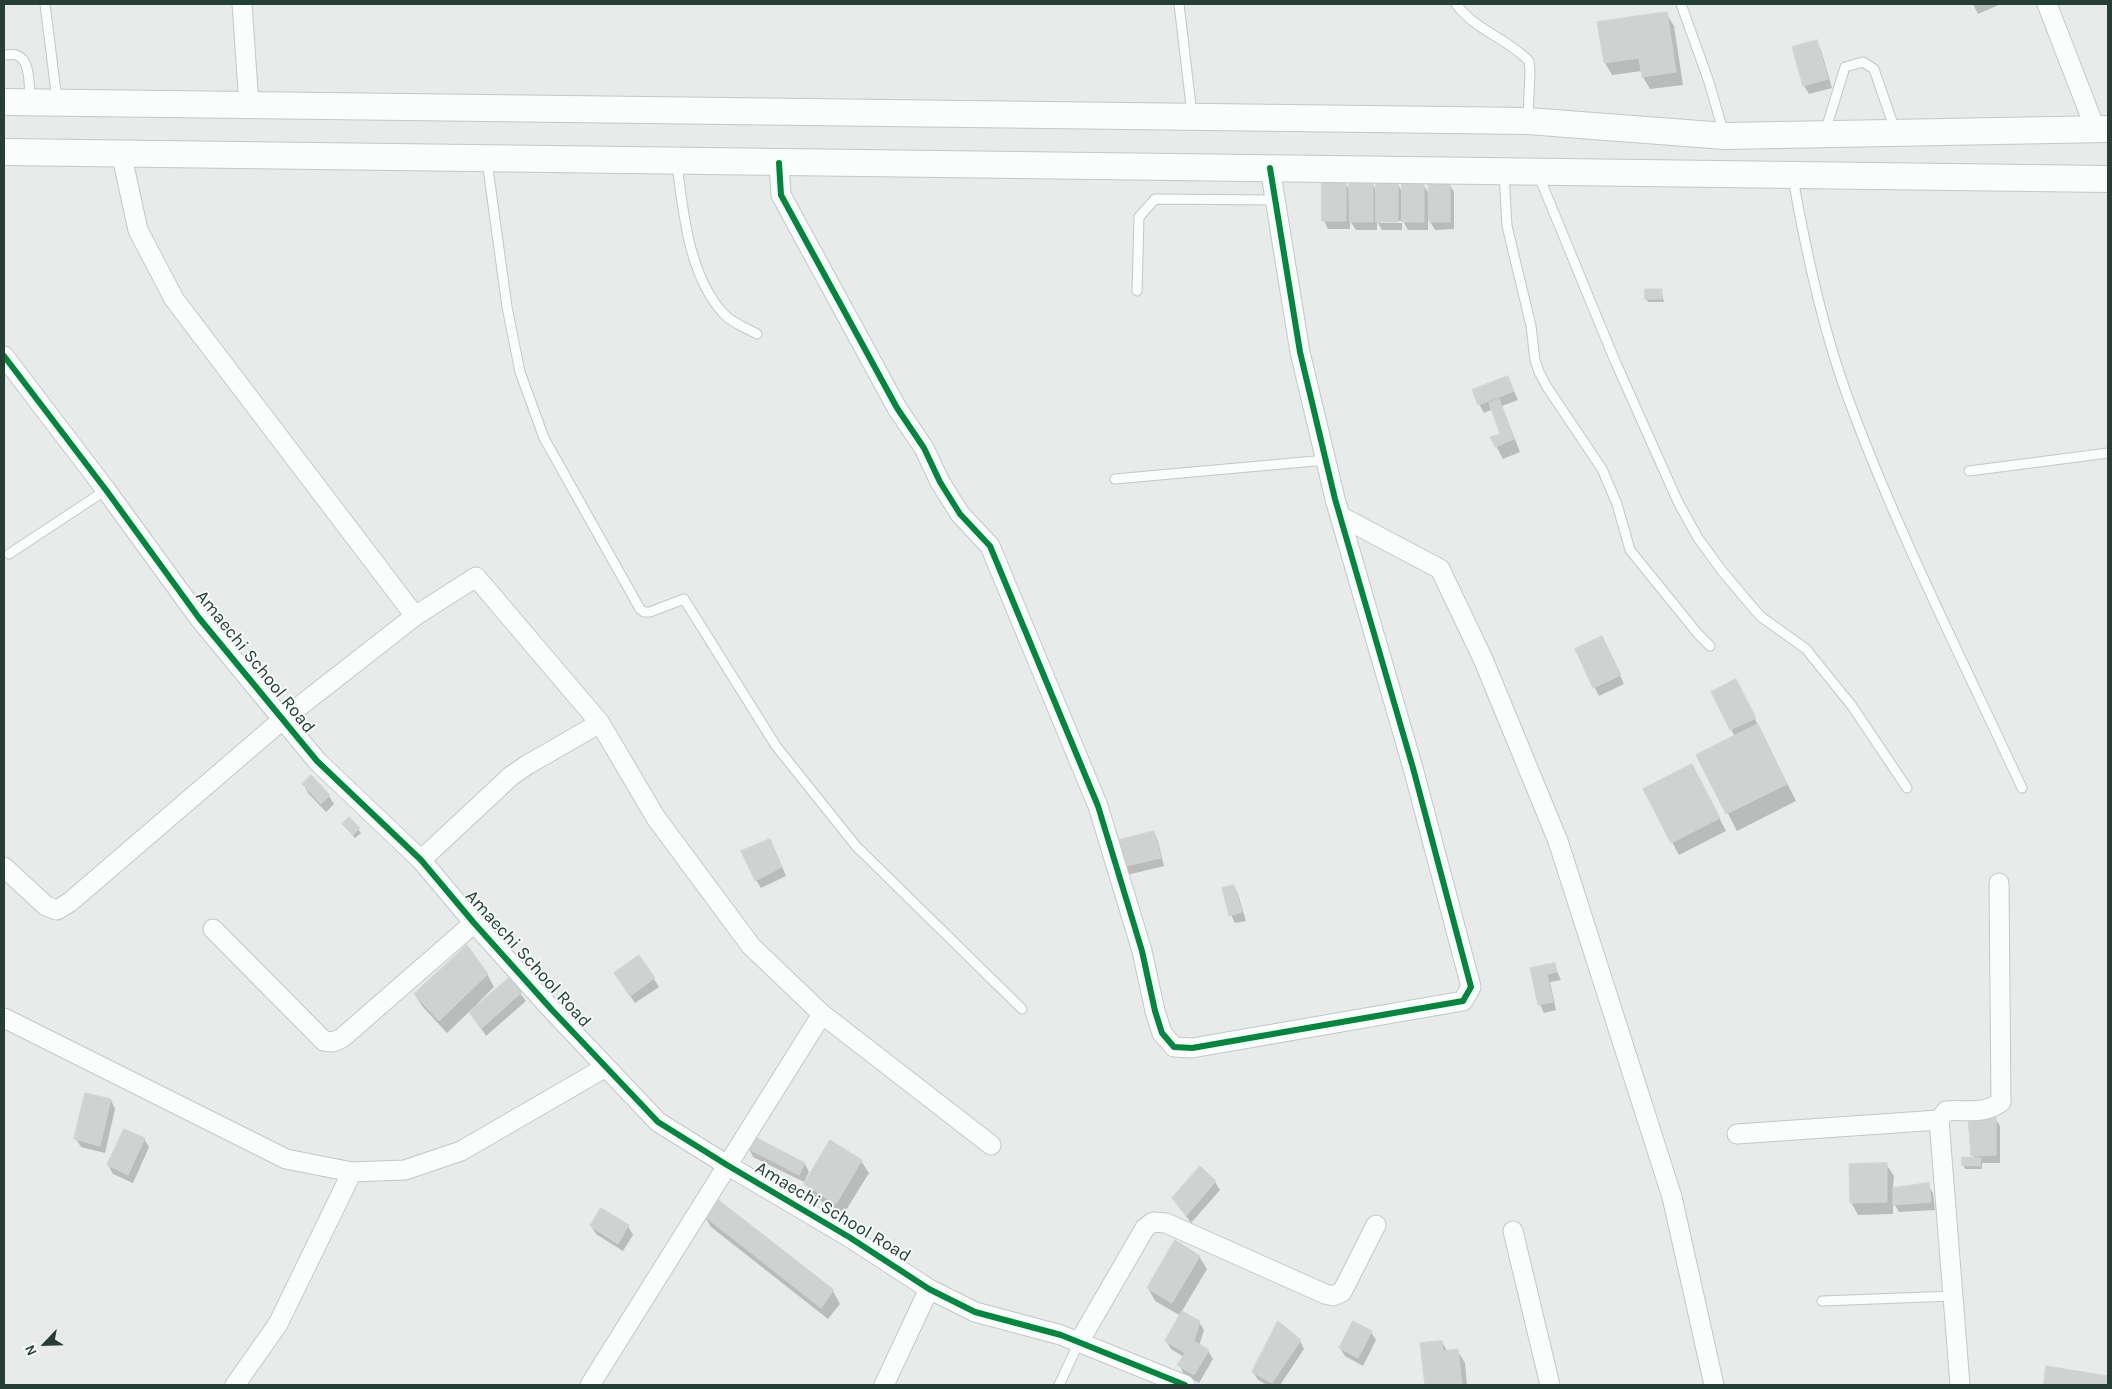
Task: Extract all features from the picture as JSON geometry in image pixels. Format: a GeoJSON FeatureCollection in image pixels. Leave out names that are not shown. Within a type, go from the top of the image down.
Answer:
{"type":"FeatureCollection","features":[{"type":"Feature","properties":{"kind":"main road"},"geometry":{"type":"LineString","coordinates":[[4,102],[1528,120],[1725,136],[2102,128]]}},
{"type":"Feature","properties":{"kind":"main road"},"geometry":{"type":"LineString","coordinates":[[4,152],[121,152],[2108,179]]}},
{"type":"Feature","properties":{"kind":"street"},"geometry":{"type":"LineString","coordinates":[[242,4],[249,105]]}},
{"type":"Feature","properties":{"kind":"street"},"geometry":{"type":"LineString","coordinates":[[2047,4],[2102,128]]}},
{"type":"Feature","properties":{"kind":"street"},"geometry":{"type":"LineString","coordinates":[[121,152],[138,230],[174,298],[415,616]]}},
{"type":"Feature","properties":{"kind":"street"},"geometry":{"type":"LineString","coordinates":[[779,162],[781,195],[897,408],[924,448],[940,482],[960,514],[990,546],[1098,806],[1142,951],[1162,1033],[1174,1047],[1192,1048],[1463,1001],[1471,987],[1326,460],[1300,352],[1270,168]]}},
{"type":"Feature","properties":{"kind":"street","name":"Amaechi School Road"},"geometry":{"type":"LineString","coordinates":[[4,356],[106,490],[199,618],[317,762],[421,860],[474,923],[658,1122],[726,1165],[849,1237],[929,1289],[975,1312],[1078,1342],[1185,1385]]}},
{"type":"Feature","properties":{"kind":"street"},"geometry":{"type":"LineString","coordinates":[[1340,516],[1440,569],[1483,659],[1558,841],[1672,1197],[1714,1385]]}},
{"type":"Feature","properties":{"kind":"street"},"geometry":{"type":"LineString","coordinates":[[4,867],[46,906],[57,910],[70,902],[282,720],[415,616],[476,577],[600,723],[656,818],[751,946],[822,1014],[991,1145]]}},
{"type":"Feature","properties":{"kind":"street"},"geometry":{"type":"LineString","coordinates":[[421,860],[511,776],[600,723]]}},
{"type":"Feature","properties":{"kind":"street"},"geometry":{"type":"LineString","coordinates":[[1960,1385],[1939,1120],[1946,1111],[1979,1111],[1991,1109],[2001,1102],[1999,884]]}},
{"type":"Feature","properties":{"kind":"street"},"geometry":{"type":"LineString","coordinates":[[213,929],[324,1041],[333,1042],[342,1038],[474,923]]}},
{"type":"Feature","properties":{"kind":"street"},"geometry":{"type":"LineString","coordinates":[[590,1385],[822,1014]]}},
{"type":"Feature","properties":{"kind":"street"},"geometry":{"type":"LineString","coordinates":[[4,1018],[286,1159],[352,1172],[405,1170],[460,1151],[606,1067]]}},
{"type":"Feature","properties":{"kind":"street"},"geometry":{"type":"LineString","coordinates":[[1736,1134],[1939,1120]]}},
{"type":"Feature","properties":{"kind":"street"},"geometry":{"type":"LineString","coordinates":[[235,1385],[278,1324],[352,1172]]}},
{"type":"Feature","properties":{"kind":"street"},"geometry":{"type":"LineString","coordinates":[[1078,1342],[1145,1228],[1153,1222],[1166,1223],[1333,1296],[1342,1292],[1376,1224]]}},
{"type":"Feature","properties":{"kind":"street"},"geometry":{"type":"LineString","coordinates":[[1513,1231],[1550,1385]]}},
{"type":"Feature","properties":{"kind":"street"},"geometry":{"type":"LineString","coordinates":[[884,1385],[929,1289]]}},
{"type":"Feature","properties":{"kind":"lane"},"geometry":{"type":"LineString","coordinates":[[45,4],[57,102]]}},
{"type":"Feature","properties":{"kind":"lane"},"geometry":{"type":"LineString","coordinates":[[1179,4],[1193,117]]}},
{"type":"Feature","properties":{"kind":"lane"},"geometry":{"type":"LineString","coordinates":[[1456,4],[1480,28],[1529,61],[1528,120]]}},
{"type":"Feature","properties":{"kind":"lane"},"geometry":{"type":"LineString","coordinates":[[1681,4],[1709,82],[1725,136]]}},
{"type":"Feature","properties":{"kind":"lane"},"geometry":{"type":"LineString","coordinates":[[4,55],[16,55],[22,58],[27,66],[30,102]]}},
{"type":"Feature","properties":{"kind":"lane"},"geometry":{"type":"LineString","coordinates":[[1824,134],[1846,67],[1862,62],[1874,69],[1896,132]]}},
{"type":"Feature","properties":{"kind":"lane"},"geometry":{"type":"LineString","coordinates":[[487,158],[507,307],[520,372],[544,438],[640,609],[644,612],[650,612],[684,599],[776,746],[856,846],[1022,1009]]}},
{"type":"Feature","properties":{"kind":"lane"},"geometry":{"type":"LineString","coordinates":[[677,161],[684,220],[706,290],[725,316],[758,334]]}},
{"type":"Feature","properties":{"kind":"lane"},"geometry":{"type":"LineString","coordinates":[[1504,171],[1507,226],[1531,326],[1535,360],[1540,372],[1547,387],[1602,470],[1617,504],[1630,550],[1698,634],[1710,646]]}},
{"type":"Feature","properties":{"kind":"lane"},"geometry":{"type":"LineString","coordinates":[[1537,171],[1615,362],[1678,502],[1698,538],[1722,571],[1760,616],[1806,650],[1852,706],[1906,788]]}},
{"type":"Feature","properties":{"kind":"lane"},"geometry":{"type":"LineString","coordinates":[[1792,176],[1818,300],[1848,397],[1895,514],[2022,788]]}},
{"type":"Feature","properties":{"kind":"lane"},"geometry":{"type":"LineString","coordinates":[[1137,291],[1139,217],[1155,199],[1275,200]]}},
{"type":"Feature","properties":{"kind":"lane"},"geometry":{"type":"LineString","coordinates":[[1970,471],[2108,453]]}},
{"type":"Feature","properties":{"kind":"lane"},"geometry":{"type":"LineString","coordinates":[[1115,479],[1326,460]]}},
{"type":"Feature","properties":{"kind":"lane"},"geometry":{"type":"LineString","coordinates":[[9,554],[106,490]]}},
{"type":"Feature","properties":{"kind":"lane"},"geometry":{"type":"LineString","coordinates":[[1822,1302],[1954,1296]]}},
{"type":"Feature","properties":{"kind":"lane"},"geometry":{"type":"LineString","coordinates":[[1059,1385],[1078,1342]]}},
{"type":"Feature","properties":{"kind":"building"},"geometry":{"type":"Polygon","coordinates":[[[1667,12],[1676,72],[1642,77],[1639,58],[1604,63],[1597,22],[1667,12]]]}},
{"type":"Feature","properties":{"kind":"building"},"geometry":{"type":"Polygon","coordinates":[[[1817,40],[1828,79],[1803,86],[1792,47],[1817,40]]]}},
{"type":"Feature","properties":{"kind":"building"},"geometry":{"type":"Polygon","coordinates":[[[1349,181],[1373,182],[1373,222],[1350,222],[1349,181]]]}},
{"type":"Feature","properties":{"kind":"building"},"geometry":{"type":"Polygon","coordinates":[[[1376,181],[1398,182],[1398,222],[1376,222],[1376,181]]]}},
{"type":"Feature","properties":{"kind":"building"},"geometry":{"type":"Polygon","coordinates":[[[1322,182],[1346,182],[1346,221],[1322,221],[1322,182]]]}},
{"type":"Feature","properties":{"kind":"building"},"geometry":{"type":"Polygon","coordinates":[[[1450,182],[1450,222],[1429,222],[1428,183],[1450,182]]]}},
{"type":"Feature","properties":{"kind":"building"},"geometry":{"type":"Polygon","coordinates":[[[1402,183],[1424,183],[1424,222],[1402,222],[1402,183]]]}},
{"type":"Feature","properties":{"kind":"building"},"geometry":{"type":"Polygon","coordinates":[[[1645,289],[1662,289],[1662,299],[1645,299],[1645,289]]]}},
{"type":"Feature","properties":{"kind":"building"},"geometry":{"type":"Polygon","coordinates":[[[1508,376],[1514,391],[1478,405],[1472,390],[1508,376]]]}},
{"type":"Feature","properties":{"kind":"building"},"geometry":{"type":"Polygon","coordinates":[[[1499,399],[1514,439],[1495,447],[1490,437],[1500,434],[1489,403],[1499,399]]]}},
{"type":"Feature","properties":{"kind":"building"},"geometry":{"type":"Polygon","coordinates":[[[1602,636],[1621,675],[1593,688],[1575,649],[1602,636]]]}},
{"type":"Feature","properties":{"kind":"building"},"geometry":{"type":"Polygon","coordinates":[[[1736,679],[1756,718],[1730,730],[1711,692],[1736,679]]]}},
{"type":"Feature","properties":{"kind":"building"},"geometry":{"type":"Polygon","coordinates":[[[1758,724],[1787,784],[1726,814],[1696,755],[1758,724]]]}},
{"type":"Feature","properties":{"kind":"building"},"geometry":{"type":"Polygon","coordinates":[[[1692,764],[1720,818],[1671,843],[1643,789],[1692,764]]]}},
{"type":"Feature","properties":{"kind":"building"},"geometry":{"type":"Polygon","coordinates":[[[311,775],[330,795],[321,804],[302,784],[311,775]]]}},
{"type":"Feature","properties":{"kind":"building"},"geometry":{"type":"Polygon","coordinates":[[[349,817],[360,828],[353,835],[342,824],[349,817]]]}},
{"type":"Feature","properties":{"kind":"building"},"geometry":{"type":"Polygon","coordinates":[[[1154,831],[1161,858],[1121,867],[1115,841],[1154,831]]]}},
{"type":"Feature","properties":{"kind":"building"},"geometry":{"type":"Polygon","coordinates":[[[770,839],[782,867],[755,881],[741,851],[770,839]]]}},
{"type":"Feature","properties":{"kind":"building"},"geometry":{"type":"Polygon","coordinates":[[[1234,885],[1242,912],[1229,916],[1222,888],[1234,885]]]}},
{"type":"Feature","properties":{"kind":"building"},"geometry":{"type":"Polygon","coordinates":[[[467,945],[488,974],[439,1021],[414,994],[467,945]]]}},
{"type":"Feature","properties":{"kind":"building"},"geometry":{"type":"Polygon","coordinates":[[[639,955],[655,978],[630,996],[614,973],[639,955]]]}},
{"type":"Feature","properties":{"kind":"building"},"geometry":{"type":"Polygon","coordinates":[[[1555,963],[1557,972],[1547,974],[1553,1002],[1538,1005],[1530,968],[1555,963]]]}},
{"type":"Feature","properties":{"kind":"building"},"geometry":{"type":"Polygon","coordinates":[[[509,978],[522,992],[481,1029],[469,1012],[509,978]]]}},
{"type":"Feature","properties":{"kind":"building"},"geometry":{"type":"Polygon","coordinates":[[[85,1093],[111,1099],[100,1146],[74,1139],[85,1093]]]}},
{"type":"Feature","properties":{"kind":"building"},"geometry":{"type":"Polygon","coordinates":[[[1996,1117],[1996,1155],[1971,1156],[1968,1118],[1996,1117]]]}},
{"type":"Feature","properties":{"kind":"building"},"geometry":{"type":"Polygon","coordinates":[[[124,1129],[145,1138],[128,1175],[107,1165],[124,1129]]]}},
{"type":"Feature","properties":{"kind":"building"},"geometry":{"type":"Polygon","coordinates":[[[753,1136],[805,1163],[799,1175],[747,1148],[753,1136]]]}},
{"type":"Feature","properties":{"kind":"building"},"geometry":{"type":"Polygon","coordinates":[[[830,1140],[862,1160],[836,1204],[804,1184],[830,1140]]]}},
{"type":"Feature","properties":{"kind":"building"},"geometry":{"type":"Polygon","coordinates":[[[1962,1157],[1981,1158],[1980,1166],[1962,1165],[1962,1157]]]}},
{"type":"Feature","properties":{"kind":"building"},"geometry":{"type":"Polygon","coordinates":[[[1887,1163],[1887,1202],[1850,1203],[1849,1164],[1887,1163]]]}},
{"type":"Feature","properties":{"kind":"building"},"geometry":{"type":"Polygon","coordinates":[[[1200,1166],[1216,1181],[1186,1216],[1172,1198],[1200,1166]]]}},
{"type":"Feature","properties":{"kind":"building"},"geometry":{"type":"Polygon","coordinates":[[[1929,1183],[1931,1202],[1893,1205],[1893,1188],[1929,1183]]]}},
{"type":"Feature","properties":{"kind":"building"},"geometry":{"type":"Polygon","coordinates":[[[716,1198],[834,1290],[821,1308],[703,1215],[716,1198]]]}},
{"type":"Feature","properties":{"kind":"building"},"geometry":{"type":"Polygon","coordinates":[[[601,1208],[629,1225],[618,1244],[590,1226],[601,1208]]]}},
{"type":"Feature","properties":{"kind":"building"},"geometry":{"type":"Polygon","coordinates":[[[1175,1240],[1200,1256],[1172,1303],[1147,1288],[1175,1240]]]}},
{"type":"Feature","properties":{"kind":"building"},"geometry":{"type":"Polygon","coordinates":[[[1182,1311],[1200,1321],[1194,1341],[1209,1350],[1194,1375],[1177,1365],[1185,1353],[1165,1341],[1182,1311]]]}},
{"type":"Feature","properties":{"kind":"building"},"geometry":{"type":"Polygon","coordinates":[[[1278,1321],[1301,1340],[1272,1383],[1252,1372],[1278,1321]]]}},
{"type":"Feature","properties":{"kind":"building"},"geometry":{"type":"Polygon","coordinates":[[[1353,1321],[1372,1331],[1358,1358],[1339,1348],[1353,1321]]]}},
{"type":"Feature","properties":{"kind":"building"},"geometry":{"type":"Polygon","coordinates":[[[1442,1341],[1443,1351],[1458,1349],[1462,1385],[1425,1385],[1420,1343],[1442,1341]]]}},
{"type":"Feature","properties":{"kind":"building"},"geometry":{"type":"Polygon","coordinates":[[[2046,1366],[2108,1376],[2108,1385],[2044,1385],[2046,1366]]]}},
{"type":"Feature","properties":{"kind":"cycle path"},"geometry":{"type":"LineString","coordinates":[[779,163],[781,195],[897,408],[924,448],[940,482],[960,514],[990,546],[1098,806],[1142,951],[1155,1011],[1162,1033],[1174,1047],[1192,1048],[1463,1001],[1471,987],[1413,768],[1335,499],[1300,352],[1270,168]]}},
{"type":"Feature","properties":{"kind":"cycle path"},"geometry":{"type":"LineString","coordinates":[[4,356],[106,490],[199,618],[317,761],[421,860],[474,923],[552,1010],[658,1122],[849,1237],[929,1289],[975,1312],[1061,1335],[1185,1385]]}}]}
